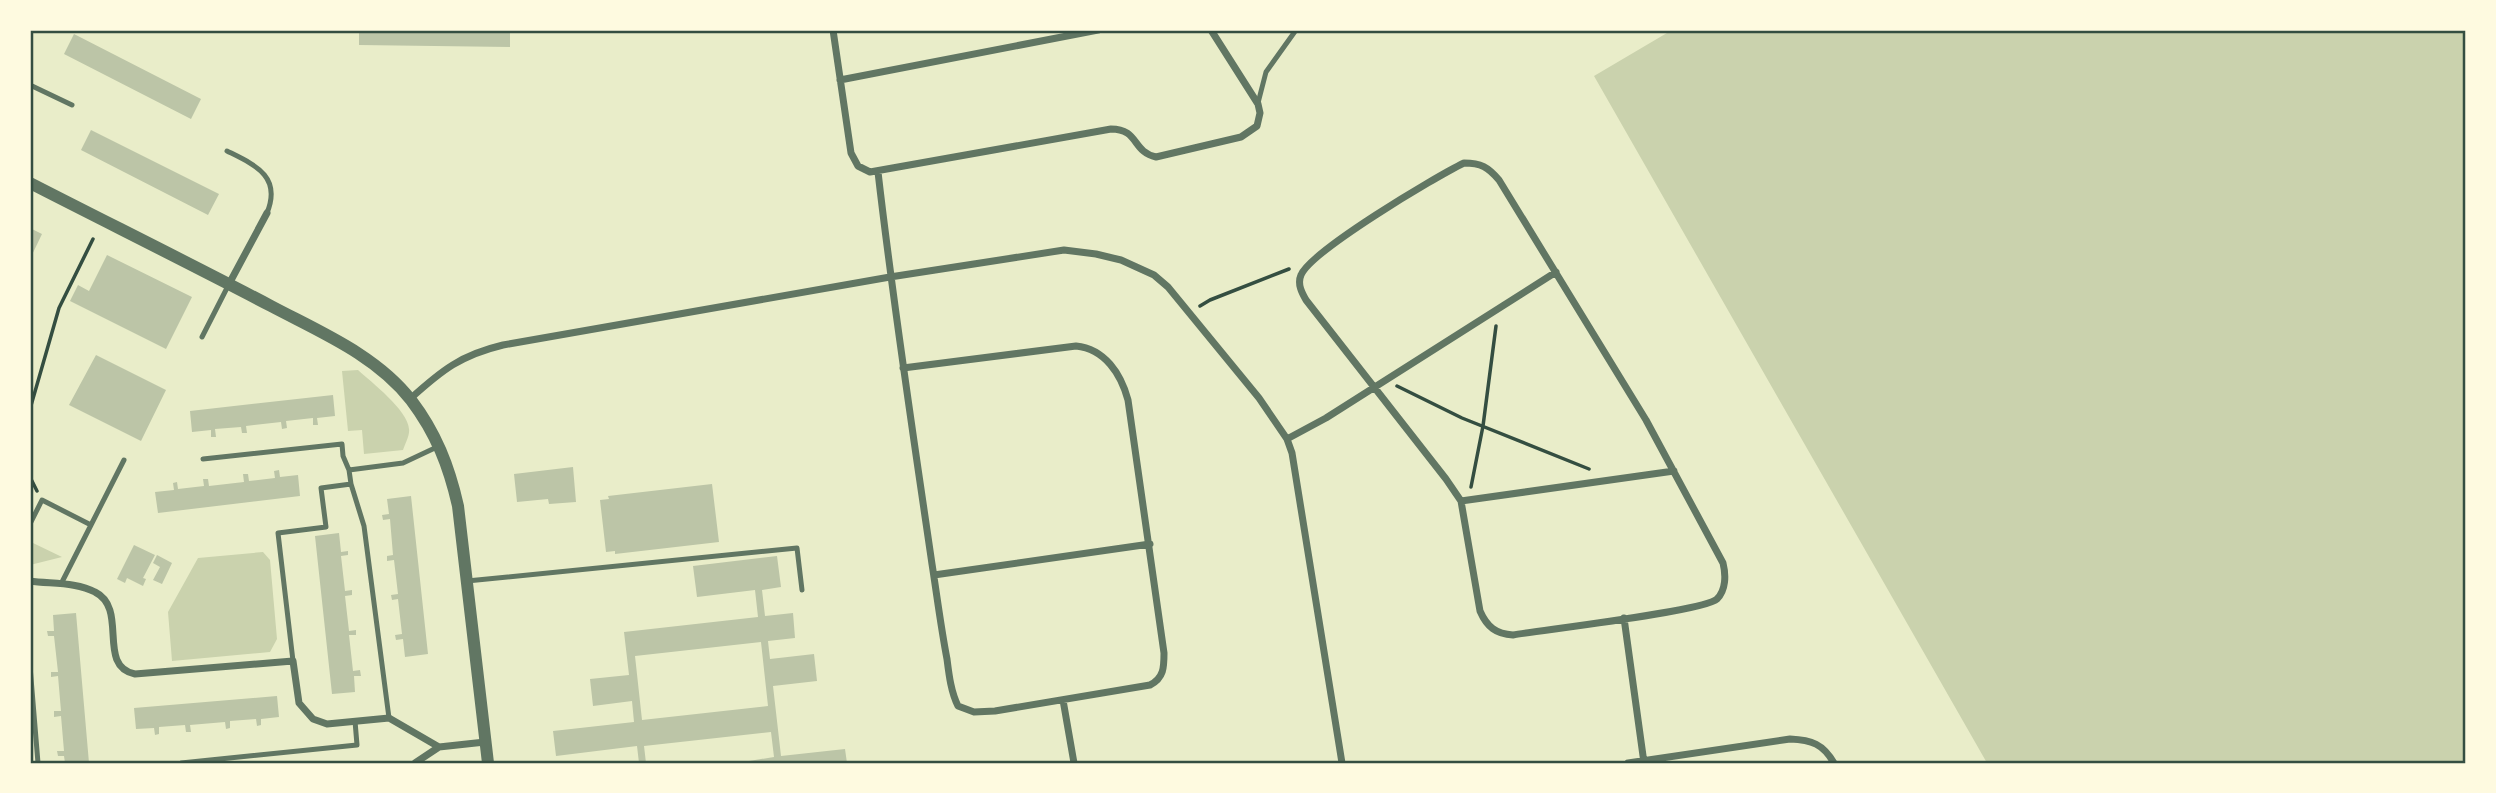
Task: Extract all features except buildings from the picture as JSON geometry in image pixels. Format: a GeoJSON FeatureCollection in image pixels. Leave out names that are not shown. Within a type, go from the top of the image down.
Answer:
{"type":"FeatureCollection","features":[{"type":"Feature","properties":{"kind":"street"},"geometry":{"type":"LineString","coordinates":[[833,30],[853,159],[863,170],[878,172],[1111,129],[1130,134],[1143,153],[1156,157],[1250,133],[1259,120],[1258,104],[1211,30]]}},
{"type":"Feature","properties":{"kind":"street"},"geometry":{"type":"LineString","coordinates":[[840,80],[1098,30]]}},
{"type":"Feature","properties":{"kind":"street"},"geometry":{"type":"LineString","coordinates":[[1464,163],[1477,163],[1488,167],[1499,180],[1646,420],[1723,563],[1726,575],[1716,601],[1514,635],[1501,634],[1490,628],[1480,611],[1461,501],[1306,300],[1299,282],[1308,264],[1444,173],[1464,163]]}},
{"type":"Feature","properties":{"kind":"street"},"geometry":{"type":"LineString","coordinates":[[878,172],[890,277],[903,368],[934,575],[951,686],[958,706],[974,712],[995,711],[1150,685],[1162,676],[1164,653],[1150,544],[1124,385],[1107,361],[1089,348],[1056,347],[903,368]]}},
{"type":"Feature","properties":{"kind":"street"},"geometry":{"type":"LineString","coordinates":[[30,183],[362,355],[410,399],[440,446],[450,471],[458,506],[488,763]]}},
{"type":"Feature","properties":{"kind":"street"},"geometry":{"type":"LineString","coordinates":[[229,284],[267,213]]}},
{"type":"Feature","properties":{"kind":"street"},"geometry":{"type":"LineString","coordinates":[[410,399],[453,363],[494,347],[890,277],[1064,250],[1078,250],[1121,260],[1154,275],[1168,287],[1259,398],[1287,439],[1292,453],[1342,763]]}},
{"type":"Feature","properties":{"kind":"street"},"geometry":{"type":"LineString","coordinates":[[1287,439],[1375,388],[1556,272]]}},
{"type":"Feature","properties":{"kind":"street"},"geometry":{"type":"LineString","coordinates":[[1461,501],[1674,471]]}},
{"type":"Feature","properties":{"kind":"street"},"geometry":{"type":"LineString","coordinates":[[934,575],[1150,544]]}},
{"type":"Feature","properties":{"kind":"street"},"geometry":{"type":"LineString","coordinates":[[30,581],[87,588],[98,593],[108,603],[112,613],[115,657],[126,672],[135,674],[293,661],[299,703],[304,712],[313,719],[327,724],[389,718],[439,747]]}},
{"type":"Feature","properties":{"kind":"street"},"geometry":{"type":"LineString","coordinates":[[1624,618],[1644,762]]}},
{"type":"Feature","properties":{"kind":"street"},"geometry":{"type":"LineString","coordinates":[[1063,700],[1073,763]]}},
{"type":"Feature","properties":{"kind":"street"},"geometry":{"type":"LineString","coordinates":[[1628,763],[1790,739],[1813,741],[1821,746],[1834,763]]}},
{"type":"Feature","properties":{"kind":"street"},"geometry":{"type":"LineString","coordinates":[[415,763],[439,747],[485,742]]}},
{"type":"Feature","properties":{"kind":"lane"},"geometry":{"type":"LineString","coordinates":[[1258,104],[1266,72],[1296,30]]}},
{"type":"Feature","properties":{"kind":"lane"},"geometry":{"type":"LineString","coordinates":[[30,85],[72,105]]}},
{"type":"Feature","properties":{"kind":"lane"},"geometry":{"type":"LineString","coordinates":[[227,151],[255,165],[269,181],[272,194],[267,213]]}},
{"type":"Feature","properties":{"kind":"lane"},"geometry":{"type":"LineString","coordinates":[[202,337],[229,284]]}},
{"type":"Feature","properties":{"kind":"lane"},"geometry":{"type":"LineString","coordinates":[[203,459],[342,443],[352,494],[364,526],[389,718]]}},
{"type":"Feature","properties":{"kind":"lane"},"geometry":{"type":"LineString","coordinates":[[349,470],[403,463],[440,446]]}},
{"type":"Feature","properties":{"kind":"lane"},"geometry":{"type":"LineString","coordinates":[[60,585],[124,460]]}},
{"type":"Feature","properties":{"kind":"lane"},"geometry":{"type":"LineString","coordinates":[[293,661],[278,533],[326,527],[321,488],[351,484]]}},
{"type":"Feature","properties":{"kind":"lane"},"geometry":{"type":"LineString","coordinates":[[30,524],[42,500],[91,525]]}},
{"type":"Feature","properties":{"kind":"lane"},"geometry":{"type":"LineString","coordinates":[[467,581],[797,548],[802,590]]}},
{"type":"Feature","properties":{"kind":"lane"},"geometry":{"type":"LineString","coordinates":[[30,666],[38,763]]}},
{"type":"Feature","properties":{"kind":"lane"},"geometry":{"type":"LineString","coordinates":[[181,763],[357,745],[355,721]]}},
{"type":"Feature","properties":{"kind":"path"},"geometry":{"type":"LineString","coordinates":[[30,409],[59,308],[93,239]]}},
{"type":"Feature","properties":{"kind":"path"},"geometry":{"type":"LineString","coordinates":[[1189,313],[1210,300],[1255,281],[1308,264]]}},
{"type":"Feature","properties":{"kind":"path"},"geometry":{"type":"LineString","coordinates":[[1470,500],[1483,426],[1498,307]]}},
{"type":"Feature","properties":{"kind":"path"},"geometry":{"type":"LineString","coordinates":[[1391,377],[1398,387],[1483,426],[1594,471],[1600,481]]}},
{"type":"Feature","properties":{"kind":"green space"},"geometry":{"type":"Polygon","coordinates":[[[1672,30],[2466,30],[2466,763],[1987,763],[1594,76],[1672,30]]]}},
{"type":"Feature","properties":{"kind":"green space"},"geometry":{"type":"Polygon","coordinates":[[[358,370],[402,413],[409,429],[403,450],[364,454],[362,430],[348,431],[342,371],[358,370]]]}},
{"type":"Feature","properties":{"kind":"green space"},"geometry":{"type":"Polygon","coordinates":[[[33,543],[62,557],[30,565],[30,548],[33,543]]]}},
{"type":"Feature","properties":{"kind":"green space"},"geometry":{"type":"Polygon","coordinates":[[[263,552],[270,560],[277,639],[270,652],[172,661],[168,612],[198,558],[263,552]]]}}]}
